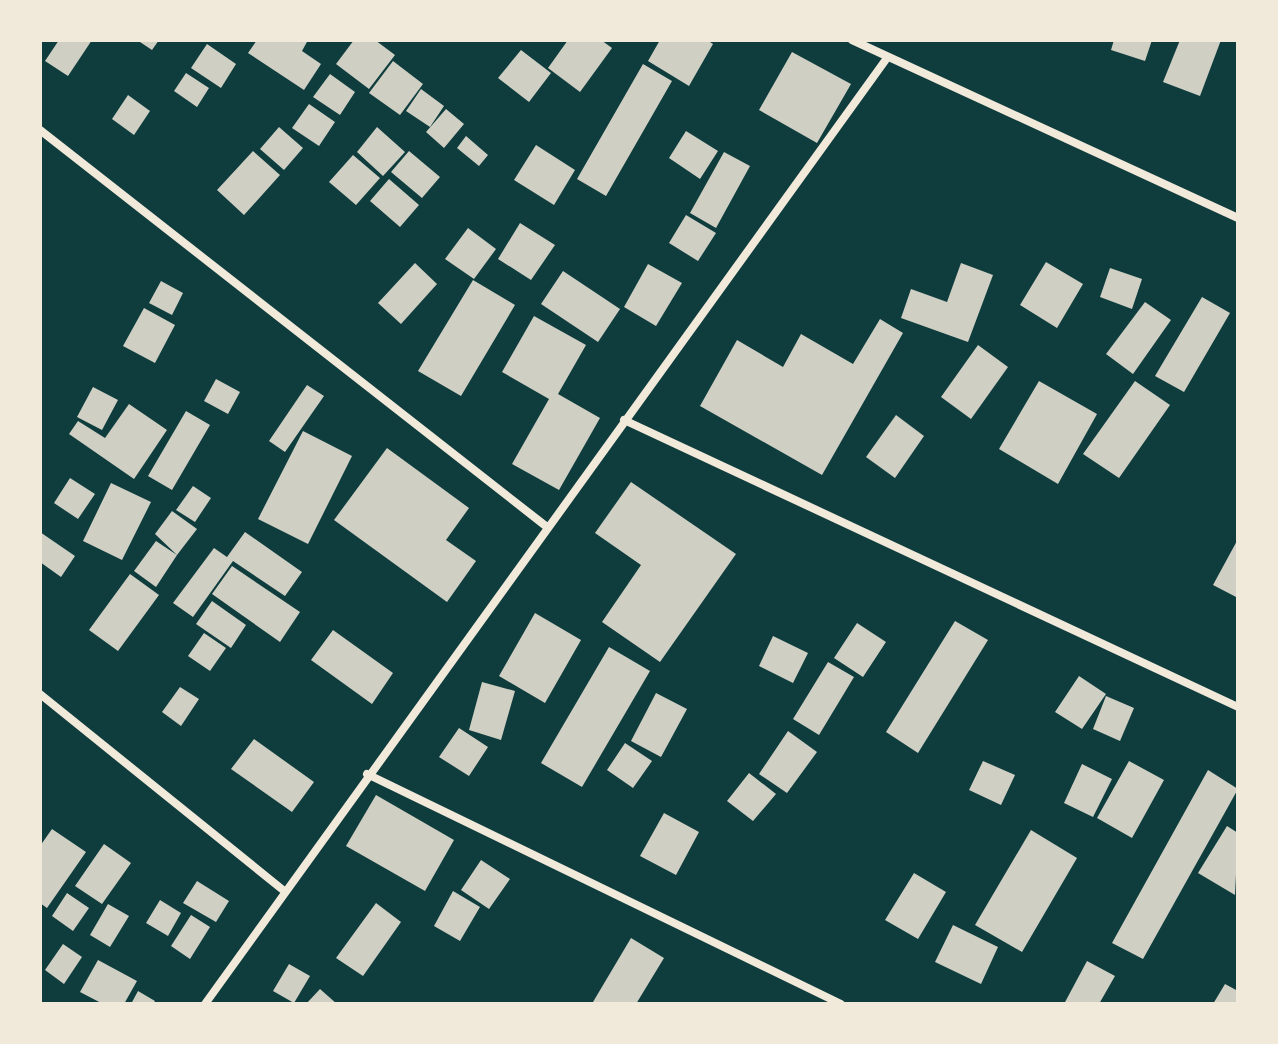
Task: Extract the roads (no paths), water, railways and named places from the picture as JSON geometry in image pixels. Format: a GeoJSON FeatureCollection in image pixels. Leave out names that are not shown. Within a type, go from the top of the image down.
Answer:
{"type":"FeatureCollection","features":[{"type":"Feature","properties":{"kind":"street"},"geometry":{"type":"LineString","coordinates":[[852,40],[1238,218]]}},
{"type":"Feature","properties":{"kind":"street"},"geometry":{"type":"LineString","coordinates":[[205,1004],[283,890],[887,58]]}},
{"type":"Feature","properties":{"kind":"street"},"geometry":{"type":"LineString","coordinates":[[40,130],[547,527]]}},
{"type":"Feature","properties":{"kind":"street"},"geometry":{"type":"LineString","coordinates":[[624,420],[1238,707]]}},
{"type":"Feature","properties":{"kind":"street"},"geometry":{"type":"LineString","coordinates":[[40,694],[283,890]]}},
{"type":"Feature","properties":{"kind":"street"},"geometry":{"type":"LineString","coordinates":[[367,774],[841,1004]]}}]}
